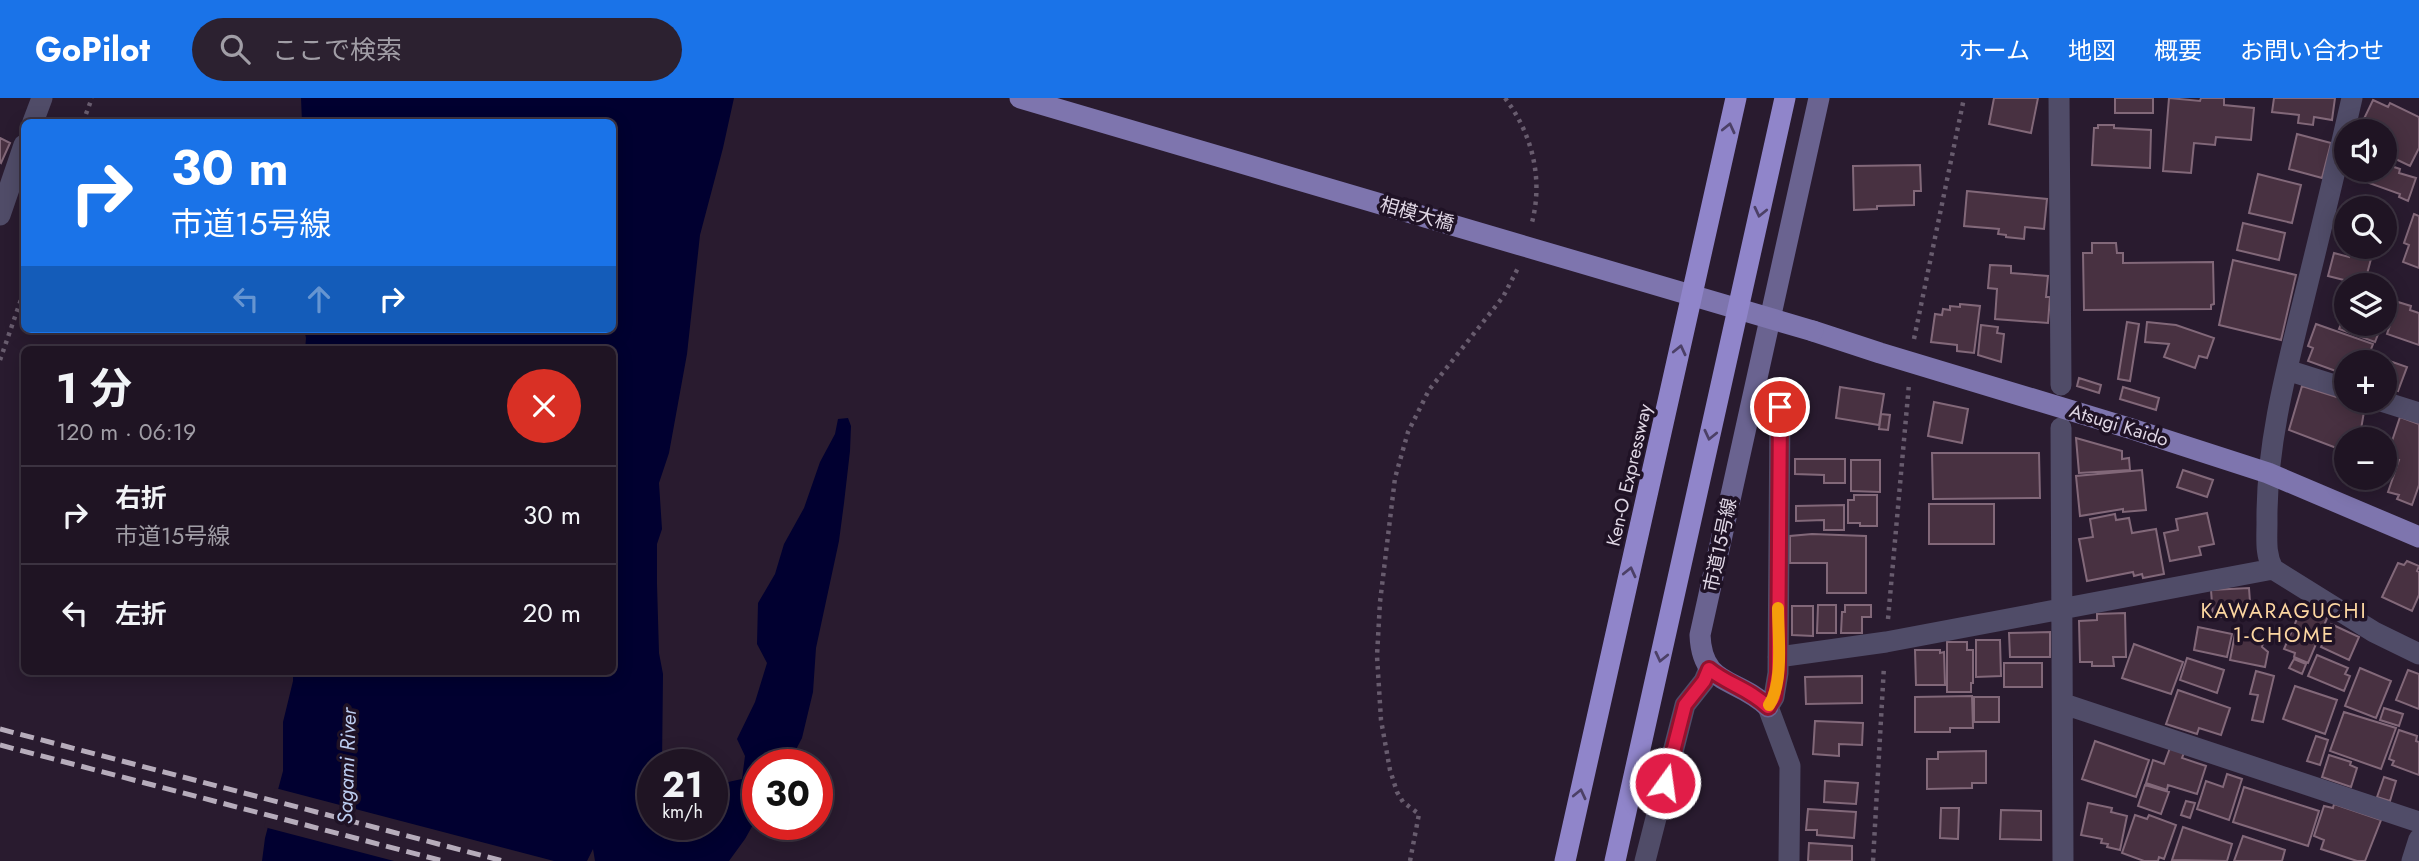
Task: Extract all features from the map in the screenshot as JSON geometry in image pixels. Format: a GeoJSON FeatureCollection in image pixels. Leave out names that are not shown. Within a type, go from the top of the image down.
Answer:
{"type":"FeatureCollection","features":[{"type":"Feature","properties":{"kind":"highway","name":"Ken-O Expressway"},"geometry":{"type":"LineString","coordinates":[[1565,861],[1736,98]]}},
{"type":"Feature","properties":{"kind":"highway"},"geometry":{"type":"LineString","coordinates":[[1615,861],[1785,98]]}},
{"type":"Feature","properties":{"kind":"main road","name":"相模大橋"},"geometry":{"type":"LineString","coordinates":[[1020,98],[1813,331]]}},
{"type":"Feature","properties":{"kind":"main road","name":"Atsugi Kaido"},"geometry":{"type":"LineString","coordinates":[[1813,331],[2268,473],[2419,537]]}},
{"type":"Feature","properties":{"kind":"street"},"geometry":{"type":"LineString","coordinates":[[34,119],[42,98]]}},
{"type":"Feature","properties":{"kind":"street","name":"市道15号線"},"geometry":{"type":"LineString","coordinates":[[1709,669],[1701,652],[1700,635],[1819,98]]}},
{"type":"Feature","properties":{"kind":"street"},"geometry":{"type":"LineString","coordinates":[[2059,98],[2061,385]]}},
{"type":"Feature","properties":{"kind":"street"},"geometry":{"type":"LineString","coordinates":[[2352,98],[2287,370],[2268,473],[2267,547],[2273,569],[2374,632],[2419,654]]}},
{"type":"Feature","properties":{"kind":"street"},"geometry":{"type":"LineString","coordinates":[[0,215],[21,154]]}},
{"type":"Feature","properties":{"kind":"street"},"geometry":{"type":"LineString","coordinates":[[2287,370],[2334,386]]}},
{"type":"Feature","properties":{"kind":"street"},"geometry":{"type":"LineString","coordinates":[[1768,707],[1774,697],[1778,657],[1780,407],[1776,394]]}},
{"type":"Feature","properties":{"kind":"street"},"geometry":{"type":"LineString","coordinates":[[2397,406],[2419,414]]}},
{"type":"Feature","properties":{"kind":"street"},"geometry":{"type":"LineString","coordinates":[[2061,428],[2063,861]]}},
{"type":"Feature","properties":{"kind":"street"},"geometry":{"type":"LineString","coordinates":[[1778,657],[1886,642],[2273,569]]}},
{"type":"Feature","properties":{"kind":"street"},"geometry":{"type":"LineString","coordinates":[[1645,861],[1685,705],[1704,681],[1709,669],[1720,678],[1757,696],[1768,707],[1790,766],[1789,861]]}},
{"type":"Feature","properties":{"kind":"street"},"geometry":{"type":"LineString","coordinates":[[2064,704],[2419,822]]}},
{"type":"Feature","properties":{"kind":"street"},"geometry":{"type":"LineString","coordinates":[[2412,861],[2419,839]]}},
{"type":"Feature","properties":{"kind":"path"},"geometry":{"type":"LineString","coordinates":[[84,119],[92,98]]}},
{"type":"Feature","properties":{"kind":"path"},"geometry":{"type":"LineString","coordinates":[[1505,98],[1520,118],[1532,148],[1537,179],[1534,218],[1530,232]]}},
{"type":"Feature","properties":{"kind":"path"},"geometry":{"type":"LineString","coordinates":[[1913,344],[1964,98]]}},
{"type":"Feature","properties":{"kind":"path"},"geometry":{"type":"LineString","coordinates":[[1410,861],[1419,814],[1403,802],[1390,770],[1381,720],[1377,656],[1380,602],[1395,478],[1408,432],[1429,390],[1503,297],[1522,259]]}},
{"type":"Feature","properties":{"kind":"path"},"geometry":{"type":"LineString","coordinates":[[0,360],[21,300]]}},
{"type":"Feature","properties":{"kind":"path"},"geometry":{"type":"LineString","coordinates":[[1873,861],[1886,642],[1909,384]]}},
{"type":"Feature","properties":{"kind":"water","name":"Sagami River"},"geometry":{"type":"Polygon","coordinates":[[[301,98],[734,98],[700,235],[687,354],[669,453],[659,483],[662,529],[657,544],[657,584],[659,653],[663,674],[662,749],[637,749],[637,840],[728,840],[728,782],[742,779],[742,840],[744,840],[729,861],[595,861],[593,849],[587,861],[262,861],[265,838],[283,771],[283,722],[293,675],[616,675],[616,346],[305,346],[305,333],[616,333],[616,119],[302,119],[301,98]]]}},
{"type":"Feature","properties":{"kind":"water"},"geometry":{"type":"Polygon","coordinates":[[[848,418],[851,426],[850,451],[839,541],[816,648],[813,692],[802,738],[796,749],[742,750],[737,739],[755,702],[767,663],[757,644],[758,603],[775,574],[784,544],[804,508],[820,462],[835,434],[838,419],[848,418]]]}},
{"type":"Feature","properties":{"kind":"pier"},"geometry":{"type":"Polygon","coordinates":[[[275,788],[554,861],[394,861],[264,827],[275,788]]]}},
{"type":"Feature","properties":{"kind":"building"},"geometry":{"type":"Polygon","coordinates":[[[1994,98],[2038,98],[2031,133],[1989,124],[1994,98]]]}},
{"type":"Feature","properties":{"kind":"building"},"geometry":{"type":"Polygon","coordinates":[[[2115,98],[2153,98],[2153,113],[2115,113],[2115,98]]]}},
{"type":"Feature","properties":{"kind":"building"},"geometry":{"type":"Polygon","coordinates":[[[2169,98],[2200,101],[2201,98],[2224,98],[2224,105],[2254,108],[2251,140],[2216,137],[2215,145],[2194,143],[2191,173],[2163,171],[2169,98]]]}},
{"type":"Feature","properties":{"kind":"building"},"geometry":{"type":"Polygon","coordinates":[[[2274,98],[2335,98],[2332,120],[2314,117],[2313,125],[2298,123],[2299,115],[2272,112],[2274,98]]]}},
{"type":"Feature","properties":{"kind":"building"},"geometry":{"type":"Polygon","coordinates":[[[2373,100],[2388,107],[2390,103],[2419,117],[2419,148],[2410,166],[2397,160],[2397,119],[2364,119],[2373,100]]]}},
{"type":"Feature","properties":{"kind":"building"},"geometry":{"type":"Polygon","coordinates":[[[2098,125],[2151,130],[2150,168],[2092,165],[2094,128],[2098,128],[2098,125]]]}},
{"type":"Feature","properties":{"kind":"building"},"geometry":{"type":"Polygon","coordinates":[[[2297,134],[2331,143],[2322,178],[2289,169],[2297,134]]]}},
{"type":"Feature","properties":{"kind":"building"},"geometry":{"type":"Polygon","coordinates":[[[0,138],[10,143],[1,163],[0,162],[0,138]]]}},
{"type":"Feature","properties":{"kind":"building"},"geometry":{"type":"Polygon","coordinates":[[[1920,165],[1921,191],[1914,191],[1914,205],[1854,210],[1853,166],[1920,165]]]}},
{"type":"Feature","properties":{"kind":"building"},"geometry":{"type":"Polygon","coordinates":[[[2397,168],[2400,169],[2399,173],[2416,178],[2408,201],[2399,197],[2400,194],[2369,183],[2397,182],[2397,168]]]}},
{"type":"Feature","properties":{"kind":"building"},"geometry":{"type":"Polygon","coordinates":[[[2258,174],[2301,185],[2292,223],[2249,213],[2258,174]]]}},
{"type":"Feature","properties":{"kind":"building"},"geometry":{"type":"Polygon","coordinates":[[[1967,191],[2047,199],[2044,229],[2025,227],[2024,239],[1998,234],[1999,229],[1964,226],[1967,191]]]}},
{"type":"Feature","properties":{"kind":"building"},"geometry":{"type":"Polygon","coordinates":[[[2414,214],[2419,216],[2419,268],[2403,262],[2409,245],[2404,243],[2414,214]]]}},
{"type":"Feature","properties":{"kind":"building"},"geometry":{"type":"Polygon","coordinates":[[[2243,223],[2285,233],[2279,260],[2237,250],[2243,223]]]}},
{"type":"Feature","properties":{"kind":"building"},"geometry":{"type":"Polygon","coordinates":[[[2092,243],[2116,243],[2117,253],[2123,253],[2123,263],[2213,262],[2214,304],[2211,309],[2084,310],[2083,253],[2092,253],[2092,243]]]}},
{"type":"Feature","properties":{"kind":"building"},"geometry":{"type":"Polygon","coordinates":[[[2334,253],[2334,259],[2371,259],[2367,273],[2334,273],[2334,278],[2328,276],[2334,253]]]}},
{"type":"Feature","properties":{"kind":"building"},"geometry":{"type":"Polygon","coordinates":[[[2233,260],[2296,275],[2281,340],[2219,325],[2233,260]]]}},
{"type":"Feature","properties":{"kind":"building"},"geometry":{"type":"Polygon","coordinates":[[[1990,265],[2011,266],[2011,273],[2048,276],[2048,323],[1995,319],[1997,289],[1988,288],[1990,265]]]}},
{"type":"Feature","properties":{"kind":"building"},"geometry":{"type":"Polygon","coordinates":[[[2398,302],[2411,306],[2410,310],[2419,313],[2419,345],[2393,336],[2397,336],[2398,302]]]}},
{"type":"Feature","properties":{"kind":"building"},"geometry":{"type":"Polygon","coordinates":[[[1960,304],[1980,306],[1974,353],[1957,351],[1957,345],[1931,342],[1935,314],[1942,315],[1943,309],[1950,310],[1950,306],[1960,307],[1960,304]]]}},
{"type":"Feature","properties":{"kind":"building"},"geometry":{"type":"Polygon","coordinates":[[[2127,322],[2139,324],[2130,381],[2118,379],[2127,322]]]}},
{"type":"Feature","properties":{"kind":"building"},"geometry":{"type":"Polygon","coordinates":[[[2147,322],[2176,325],[2214,338],[2207,358],[2199,356],[2195,368],[2164,357],[2169,344],[2145,342],[2147,322]]]}},
{"type":"Feature","properties":{"kind":"building"},"geometry":{"type":"Polygon","coordinates":[[[2316,324],[2334,330],[2334,336],[2350,336],[2373,344],[2371,350],[2334,350],[2334,370],[2308,361],[2313,348],[2308,346],[2316,324]]]}},
{"type":"Feature","properties":{"kind":"building"},"geometry":{"type":"Polygon","coordinates":[[[1981,325],[1998,327],[1997,333],[2004,334],[2001,362],[1978,355],[1981,325]]]}},
{"type":"Feature","properties":{"kind":"building"},"geometry":{"type":"Polygon","coordinates":[[[2358,336],[2377,336],[2375,342],[2358,336]]]}},
{"type":"Feature","properties":{"kind":"building"},"geometry":{"type":"Polygon","coordinates":[[[2397,364],[2407,367],[2397,391],[2397,364]]]}},
{"type":"Feature","properties":{"kind":"building"},"geometry":{"type":"Polygon","coordinates":[[[2079,378],[2101,385],[2099,393],[2077,386],[2079,378]]]}},
{"type":"Feature","properties":{"kind":"building"},"geometry":{"type":"Polygon","coordinates":[[[2302,386],[2334,396],[2334,413],[2364,413],[2361,427],[2334,427],[2334,447],[2289,430],[2302,386]]]}},
{"type":"Feature","properties":{"kind":"building"},"geometry":{"type":"Polygon","coordinates":[[[1840,387],[1884,394],[1879,425],[1836,418],[1840,387]]]}},
{"type":"Feature","properties":{"kind":"building"},"geometry":{"type":"Polygon","coordinates":[[[2123,387],[2159,398],[2156,410],[2120,399],[2123,387]]]}},
{"type":"Feature","properties":{"kind":"building"},"geometry":{"type":"Polygon","coordinates":[[[1934,402],[1968,409],[1962,443],[1928,436],[1934,402]]]}},
{"type":"Feature","properties":{"kind":"building"},"geometry":{"type":"Polygon","coordinates":[[[1881,414],[1890,415],[1888,430],[1879,429],[1881,414]]]}},
{"type":"Feature","properties":{"kind":"building"},"geometry":{"type":"Polygon","coordinates":[[[2400,417],[2419,424],[2419,485],[2412,505],[2397,499],[2399,495],[2388,492],[2397,490],[2399,460],[2397,427],[2400,417]]]}},
{"type":"Feature","properties":{"kind":"building"},"geometry":{"type":"Polygon","coordinates":[[[2076,438],[2122,451],[2122,459],[2129,458],[2130,470],[2079,473],[2076,438]]]}},
{"type":"Feature","properties":{"kind":"building"},"geometry":{"type":"Polygon","coordinates":[[[1932,453],[2039,453],[2040,498],[1933,499],[1932,453]]]}},
{"type":"Feature","properties":{"kind":"building"},"geometry":{"type":"Polygon","coordinates":[[[1795,459],[1845,459],[1845,483],[1824,483],[1824,475],[1795,474],[1795,459]]]}},
{"type":"Feature","properties":{"kind":"building"},"geometry":{"type":"Polygon","coordinates":[[[1851,460],[1880,460],[1880,492],[1851,491],[1851,460]]]}},
{"type":"Feature","properties":{"kind":"building"},"geometry":{"type":"Polygon","coordinates":[[[2142,470],[2146,510],[2123,512],[2123,509],[2080,516],[2076,476],[2142,470]]]}},
{"type":"Feature","properties":{"kind":"building"},"geometry":{"type":"Polygon","coordinates":[[[2183,470],[2213,480],[2207,497],[2177,487],[2183,470]]]}},
{"type":"Feature","properties":{"kind":"building"},"geometry":{"type":"Polygon","coordinates":[[[1854,495],[1877,495],[1877,526],[1848,523],[1848,500],[1854,500],[1854,495]]]}},
{"type":"Feature","properties":{"kind":"building"},"geometry":{"type":"Polygon","coordinates":[[[1929,504],[1994,504],[1994,544],[1929,544],[1929,504]]]}},
{"type":"Feature","properties":{"kind":"building"},"geometry":{"type":"Polygon","coordinates":[[[1844,505],[1844,530],[1824,530],[1824,520],[1796,521],[1796,506],[1844,505]]]}},
{"type":"Feature","properties":{"kind":"building"},"geometry":{"type":"Polygon","coordinates":[[[2207,513],[2214,544],[2199,547],[2201,555],[2170,561],[2164,533],[2178,530],[2176,519],[2207,513]]]}},
{"type":"Feature","properties":{"kind":"building"},"geometry":{"type":"Polygon","coordinates":[[[2115,514],[2116,520],[2129,518],[2132,533],[2156,529],[2164,574],[2143,578],[2142,574],[2134,576],[2133,572],[2087,581],[2079,539],[2093,537],[2090,519],[2115,514]]]}},
{"type":"Feature","properties":{"kind":"building"},"geometry":{"type":"Polygon","coordinates":[[[1790,536],[1866,536],[1866,593],[1827,593],[1827,563],[1790,563],[1790,536]]]}},
{"type":"Feature","properties":{"kind":"building"},"geometry":{"type":"Polygon","coordinates":[[[2407,561],[2419,566],[2419,595],[2412,611],[2382,597],[2398,563],[2404,565],[2407,561]]]}},
{"type":"Feature","properties":{"kind":"building"},"geometry":{"type":"Polygon","coordinates":[[[2249,588],[2251,616],[2213,617],[2211,590],[2249,588]]]}},
{"type":"Feature","properties":{"kind":"building"},"geometry":{"type":"Polygon","coordinates":[[[1818,605],[1836,605],[1836,633],[1817,633],[1818,605]]]}},
{"type":"Feature","properties":{"kind":"building"},"geometry":{"type":"Polygon","coordinates":[[[1845,605],[1871,605],[1871,617],[1862,617],[1862,633],[1841,633],[1845,605]]]}},
{"type":"Feature","properties":{"kind":"building"},"geometry":{"type":"Polygon","coordinates":[[[2303,605],[2328,616],[2308,663],[2284,649],[2303,605]]]}},
{"type":"Feature","properties":{"kind":"building"},"geometry":{"type":"Polygon","coordinates":[[[1792,606],[1813,606],[1813,636],[1792,635],[1792,606]]]}},
{"type":"Feature","properties":{"kind":"building"},"geometry":{"type":"Polygon","coordinates":[[[2125,613],[2126,657],[2113,657],[2114,666],[2092,666],[2092,662],[2080,662],[2079,621],[2097,620],[2097,614],[2125,613]]]}},
{"type":"Feature","properties":{"kind":"building"},"geometry":{"type":"Polygon","coordinates":[[[2331,624],[2359,637],[2349,660],[2321,647],[2331,624]]]}},
{"type":"Feature","properties":{"kind":"building"},"geometry":{"type":"Polygon","coordinates":[[[2198,627],[2232,634],[2227,657],[2194,650],[2198,627]]]}},
{"type":"Feature","properties":{"kind":"building"},"geometry":{"type":"Polygon","coordinates":[[[2050,632],[2050,657],[2010,657],[2009,633],[2050,632]]]}},
{"type":"Feature","properties":{"kind":"building"},"geometry":{"type":"Polygon","coordinates":[[[2235,634],[2264,639],[2262,647],[2268,652],[2265,667],[2230,660],[2235,634]]]}},
{"type":"Feature","properties":{"kind":"building"},"geometry":{"type":"Polygon","coordinates":[[[1976,640],[2000,640],[2001,676],[1976,677],[1976,640]]]}},
{"type":"Feature","properties":{"kind":"building"},"geometry":{"type":"Polygon","coordinates":[[[1947,642],[1967,642],[1967,650],[1973,650],[1971,692],[1947,692],[1947,642]]]}},
{"type":"Feature","properties":{"kind":"building"},"geometry":{"type":"Polygon","coordinates":[[[2134,644],[2183,662],[2171,694],[2122,678],[2134,644]]]}},
{"type":"Feature","properties":{"kind":"building"},"geometry":{"type":"Polygon","coordinates":[[[1915,650],[1944,652],[1945,685],[1916,685],[1915,650]]]}},
{"type":"Feature","properties":{"kind":"building"},"geometry":{"type":"Polygon","coordinates":[[[2317,655],[2348,668],[2345,674],[2350,676],[2344,691],[2308,676],[2317,655]]]}},
{"type":"Feature","properties":{"kind":"building"},"geometry":{"type":"Polygon","coordinates":[[[2187,658],[2224,670],[2217,693],[2180,680],[2187,658]]]}},
{"type":"Feature","properties":{"kind":"building"},"geometry":{"type":"Polygon","coordinates":[[[2294,659],[2306,664],[2302,674],[2289,668],[2294,659]]]}},
{"type":"Feature","properties":{"kind":"building"},"geometry":{"type":"Polygon","coordinates":[[[2004,663],[2042,663],[2042,687],[2004,687],[2004,663]]]}},
{"type":"Feature","properties":{"kind":"building"},"geometry":{"type":"Polygon","coordinates":[[[2360,668],[2391,681],[2376,718],[2345,706],[2360,668]]]}},
{"type":"Feature","properties":{"kind":"building"},"geometry":{"type":"Polygon","coordinates":[[[2408,670],[2419,674],[2419,709],[2396,700],[2408,670]]]}},
{"type":"Feature","properties":{"kind":"building"},"geometry":{"type":"Polygon","coordinates":[[[2256,671],[2274,676],[2263,722],[2252,720],[2258,695],[2250,694],[2256,671]]]}},
{"type":"Feature","properties":{"kind":"building"},"geometry":{"type":"Polygon","coordinates":[[[1862,676],[1862,703],[1806,704],[1805,677],[1862,676]]]}},
{"type":"Feature","properties":{"kind":"building"},"geometry":{"type":"Polygon","coordinates":[[[2295,686],[2337,700],[2325,734],[2283,719],[2295,686]]]}},
{"type":"Feature","properties":{"kind":"building"},"geometry":{"type":"Polygon","coordinates":[[[2178,690],[2230,708],[2221,735],[2199,728],[2197,734],[2166,724],[2178,690]]]}},
{"type":"Feature","properties":{"kind":"building"},"geometry":{"type":"Polygon","coordinates":[[[1972,696],[1973,728],[1950,728],[1950,732],[1915,732],[1915,697],[1972,696]]]}},
{"type":"Feature","properties":{"kind":"building"},"geometry":{"type":"Polygon","coordinates":[[[1974,697],[1999,697],[1999,722],[1974,722],[1974,697]]]}},
{"type":"Feature","properties":{"kind":"building"},"geometry":{"type":"Polygon","coordinates":[[[2384,708],[2403,714],[2399,726],[2380,720],[2384,708]]]}},
{"type":"Feature","properties":{"kind":"building"},"geometry":{"type":"Polygon","coordinates":[[[2344,712],[2396,728],[2381,769],[2330,751],[2344,712]]]}},
{"type":"Feature","properties":{"kind":"building"},"geometry":{"type":"Polygon","coordinates":[[[1815,721],[1863,723],[1862,745],[1839,744],[1839,756],[1813,754],[1815,721]]]}},
{"type":"Feature","properties":{"kind":"building"},"geometry":{"type":"Polygon","coordinates":[[[2399,730],[2417,736],[2419,775],[2392,765],[2394,761],[2389,759],[2399,730]]]}},
{"type":"Feature","properties":{"kind":"building"},"geometry":{"type":"Polygon","coordinates":[[[2316,736],[2328,740],[2320,765],[2307,761],[2316,736]]]}},
{"type":"Feature","properties":{"kind":"building"},"geometry":{"type":"Polygon","coordinates":[[[2095,741],[2149,760],[2136,797],[2082,779],[2095,741]]]}},
{"type":"Feature","properties":{"kind":"building"},"geometry":{"type":"Polygon","coordinates":[[[2170,748],[2184,753],[2182,758],[2206,766],[2197,794],[2168,785],[2167,790],[2146,783],[2153,760],[2164,764],[2170,748]]]}},
{"type":"Feature","properties":{"kind":"building"},"geometry":{"type":"Polygon","coordinates":[[[1986,751],[1986,783],[1972,783],[1972,788],[1927,789],[1927,759],[1938,759],[1938,752],[1986,751]]]}},
{"type":"Feature","properties":{"kind":"building"},"geometry":{"type":"Polygon","coordinates":[[[2329,755],[2351,762],[2350,765],[2357,768],[2351,787],[2322,777],[2329,755]]]}},
{"type":"Feature","properties":{"kind":"building"},"geometry":{"type":"Polygon","coordinates":[[[2227,774],[2242,779],[2229,820],[2197,809],[2206,781],[2223,787],[2227,774]]]}},
{"type":"Feature","properties":{"kind":"building"},"geometry":{"type":"Polygon","coordinates":[[[2384,777],[2396,781],[2390,801],[2377,797],[2384,777]]]}},
{"type":"Feature","properties":{"kind":"building"},"geometry":{"type":"Polygon","coordinates":[[[1825,781],[1858,783],[1856,804],[1824,802],[1825,781]]]}},
{"type":"Feature","properties":{"kind":"building"},"geometry":{"type":"Polygon","coordinates":[[[2145,785],[2169,792],[2161,814],[2138,806],[2145,785]]]}},
{"type":"Feature","properties":{"kind":"building"},"geometry":{"type":"Polygon","coordinates":[[[2244,787],[2319,811],[2308,846],[2233,822],[2244,787]]]}},
{"type":"Feature","properties":{"kind":"building"},"geometry":{"type":"Polygon","coordinates":[[[2186,801],[2195,803],[2190,818],[2181,815],[2186,801]]]}},
{"type":"Feature","properties":{"kind":"building"},"geometry":{"type":"Polygon","coordinates":[[[2088,803],[2112,808],[2111,812],[2127,816],[2120,850],[2107,847],[2108,844],[2101,843],[2102,839],[2081,835],[2088,803]]]}},
{"type":"Feature","properties":{"kind":"building"},"geometry":{"type":"Polygon","coordinates":[[[2334,804],[2381,820],[2365,861],[2357,861],[2321,849],[2324,840],[2314,836],[2324,806],[2333,808],[2334,804]]]}},
{"type":"Feature","properties":{"kind":"building"},"geometry":{"type":"Polygon","coordinates":[[[1941,808],[1959,808],[1958,839],[1940,838],[1941,808]]]}},
{"type":"Feature","properties":{"kind":"building"},"geometry":{"type":"Polygon","coordinates":[[[1808,809],[1856,812],[1854,838],[1817,835],[1817,830],[1806,830],[1808,809]]]}},
{"type":"Feature","properties":{"kind":"building"},"geometry":{"type":"Polygon","coordinates":[[[2001,810],[2041,811],[2041,840],[2000,839],[2001,810]]]}},
{"type":"Feature","properties":{"kind":"building"},"geometry":{"type":"Polygon","coordinates":[[[2135,815],[2147,819],[2149,815],[2176,825],[2164,859],[2159,857],[2158,861],[2144,861],[2122,853],[2135,815]]]}},
{"type":"Feature","properties":{"kind":"building"},"geometry":{"type":"Polygon","coordinates":[[[2183,827],[2232,844],[2227,861],[2172,860],[2183,827]]]}},
{"type":"Feature","properties":{"kind":"building"},"geometry":{"type":"Polygon","coordinates":[[[2243,836],[2285,850],[2282,861],[2234,861],[2243,836]]]}},
{"type":"Feature","properties":{"kind":"building"},"geometry":{"type":"Polygon","coordinates":[[[1809,843],[1852,846],[1852,861],[1808,861],[1809,843]]]}},
{"type":"Feature","properties":{"kind":"railway"},"geometry":{"type":"LineString","coordinates":[[0,729],[503,861]]}},
{"type":"Feature","properties":{"kind":"railway"},"geometry":{"type":"LineString","coordinates":[[0,745],[443,861]]}},
{"type":"Feature","properties":{"kind":"slow traffic"},"geometry":{"type":"LineString","coordinates":[[1769,705],[1774,697],[1778,673],[1778,608]]}},
{"type":"Feature","properties":{"kind":"district","name":"KAWARAGUCHI 1-CHOME"},"geometry":{"type":"Point","coordinates":[2284,623]}},
{"type":"Feature","properties":{"kind":"route"},"geometry":{"type":"LineString","coordinates":[[1665,783],[1685,705],[1704,681],[1709,669],[1720,678],[1757,696],[1768,707],[1774,697],[1778,673],[1780,407]]}}]}
